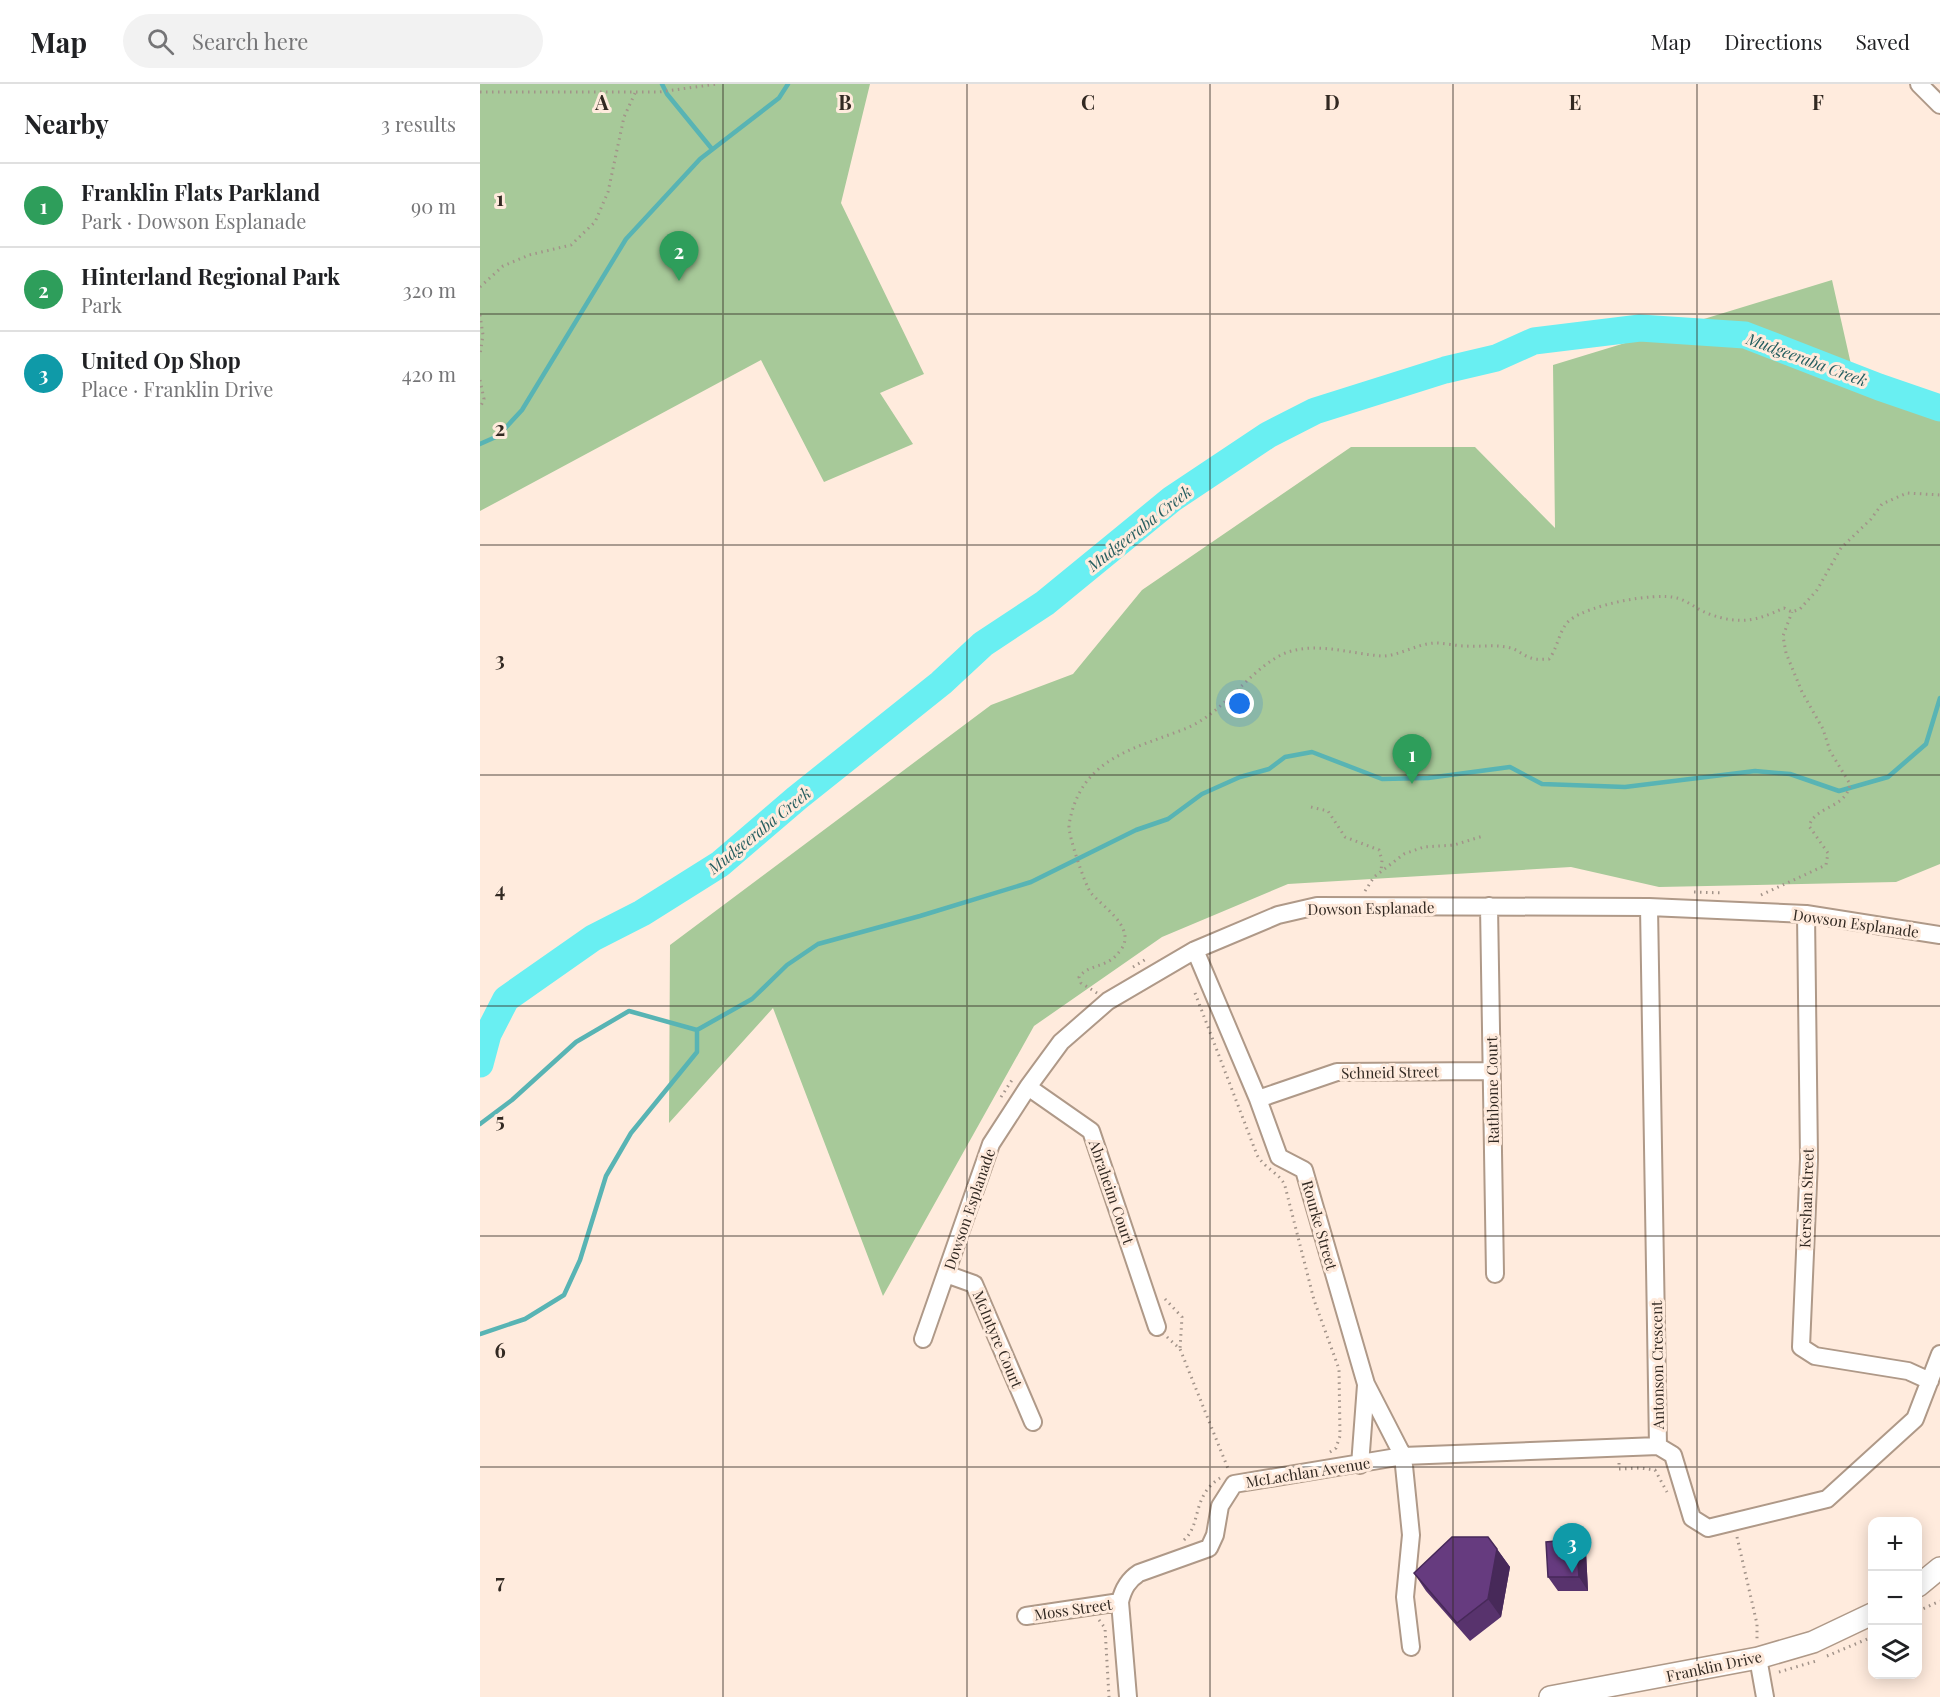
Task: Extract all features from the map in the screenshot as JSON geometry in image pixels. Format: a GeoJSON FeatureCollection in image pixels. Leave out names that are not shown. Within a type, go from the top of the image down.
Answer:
{"type":"FeatureCollection","features":[{"type":"Feature","properties":{"kind":"main road"},"geometry":{"type":"LineString","coordinates":[[1922,1582],[1940,1568]]}},
{"type":"Feature","properties":{"kind":"main road","name":"Franklin Drive"},"geometry":{"type":"LineString","coordinates":[[1550,1697],[1758,1658],[1813,1642],[1868,1616]]}},
{"type":"Feature","properties":{"kind":"street"},"geometry":{"type":"LineString","coordinates":[[1919,84],[1940,105]]}},
{"type":"Feature","properties":{"kind":"street","name":"Dowson Esplanade"},"geometry":{"type":"LineString","coordinates":[[923,1340],[991,1144],[1061,1042],[1103,993],[1278,915],[1317,906],[1648,907],[1806,914],[1940,935]]}},
{"type":"Feature","properties":{"kind":"street","name":"Rathbone Court"},"geometry":{"type":"LineString","coordinates":[[1489,906],[1495,1275]]}},
{"type":"Feature","properties":{"kind":"street","name":"Antonson Crescent"},"geometry":{"type":"LineString","coordinates":[[1648,907],[1658,1446],[1673,1455],[1692,1518],[1708,1528],[1827,1499],[1915,1419],[1940,1354]]}},
{"type":"Feature","properties":{"kind":"street","name":"Kershan Street"},"geometry":{"type":"LineString","coordinates":[[1806,914],[1809,1159],[1801,1347],[1815,1356],[1908,1371],[1930,1381]]}},
{"type":"Feature","properties":{"kind":"street","name":"Rourke Street"},"geometry":{"type":"LineString","coordinates":[[1196,950],[1258,1099],[1279,1157],[1304,1170],[1366,1384],[1403,1456]]}},
{"type":"Feature","properties":{"kind":"street","name":"Schneid Street"},"geometry":{"type":"LineString","coordinates":[[1258,1099],[1337,1071],[1491,1071]]}},
{"type":"Feature","properties":{"kind":"street","name":"Abraheim Court"},"geometry":{"type":"LineString","coordinates":[[1028,1087],[1091,1131],[1157,1327]]}},
{"type":"Feature","properties":{"kind":"street","name":"McIntyre Court"},"geometry":{"type":"LineString","coordinates":[[946,1274],[974,1284],[1034,1422]]}},
{"type":"Feature","properties":{"kind":"street","name":"Rourke Street"},"geometry":{"type":"LineString","coordinates":[[1360,1465],[1366,1384]]}},
{"type":"Feature","properties":{"kind":"street","name":"McLachlan Avenue"},"geometry":{"type":"LineString","coordinates":[[1120,1602],[1126,1586],[1139,1573],[1209,1548],[1215,1535],[1220,1506],[1234,1475],[1360,1465],[1403,1456],[1658,1446]]}},
{"type":"Feature","properties":{"kind":"street"},"geometry":{"type":"LineString","coordinates":[[1403,1456],[1411,1535],[1405,1597],[1411,1647]]}},
{"type":"Feature","properties":{"kind":"street"},"geometry":{"type":"LineString","coordinates":[[1120,1602],[1128,1697]]}},
{"type":"Feature","properties":{"kind":"street","name":"Moss Street"},"geometry":{"type":"LineString","coordinates":[[1026,1616],[1120,1602]]}},
{"type":"Feature","properties":{"kind":"street"},"geometry":{"type":"LineString","coordinates":[[1758,1658],[1765,1697]]}},
{"type":"Feature","properties":{"kind":"path"},"geometry":{"type":"LineString","coordinates":[[480,92],[659,92],[717,84]]}},
{"type":"Feature","properties":{"kind":"path"},"geometry":{"type":"LineString","coordinates":[[480,287],[503,266],[529,255],[571,245],[595,222],[608,192],[624,117],[636,92]]}},
{"type":"Feature","properties":{"kind":"path"},"geometry":{"type":"LineString","coordinates":[[480,315],[483,335],[480,355]]}},
{"type":"Feature","properties":{"kind":"path"},"geometry":{"type":"LineString","coordinates":[[480,380],[484,399],[480,408]]}},
{"type":"Feature","properties":{"kind":"path"},"geometry":{"type":"LineString","coordinates":[[1103,993],[1081,983],[1078,977],[1084,971],[1109,963],[1123,946],[1124,932],[1115,916],[1090,892],[1070,838],[1069,826],[1076,801],[1101,767],[1119,753],[1189,727],[1221,706],[1260,669],[1288,652],[1322,648],[1362,655],[1388,656],[1412,647],[1435,643],[1466,646],[1494,645],[1513,648],[1531,659],[1549,659],[1557,650],[1569,621],[1591,608],[1660,597],[1677,598],[1709,614],[1734,620],[1756,621],[1784,608],[1792,612],[1800,609],[1816,590],[1841,548],[1871,519],[1882,504],[1907,493],[1940,495]]}},
{"type":"Feature","properties":{"kind":"path"},"geometry":{"type":"LineString","coordinates":[[1767,898],[1757,897],[1826,866],[1827,853],[1809,826],[1815,816],[1844,799],[1850,784],[1830,751],[1823,729],[1810,708],[1786,653],[1783,636],[1792,612]]}},
{"type":"Feature","properties":{"kind":"path"},"geometry":{"type":"LineString","coordinates":[[1311,807],[1328,811],[1345,837],[1379,850],[1382,860],[1381,872]]}},
{"type":"Feature","properties":{"kind":"path"},"geometry":{"type":"LineString","coordinates":[[1375,895],[1363,896],[1369,882],[1404,854],[1413,850],[1454,845],[1483,836]]}},
{"type":"Feature","properties":{"kind":"path"},"geometry":{"type":"LineString","coordinates":[[1688,892],[1728,894]]}},
{"type":"Feature","properties":{"kind":"path"},"geometry":{"type":"LineString","coordinates":[[1127,970],[1149,957]]}},
{"type":"Feature","properties":{"kind":"path"},"geometry":{"type":"LineString","coordinates":[[1194,992],[1257,1155],[1265,1167],[1283,1180],[1314,1300],[1339,1370],[1340,1436],[1336,1448],[1324,1454]]}},
{"type":"Feature","properties":{"kind":"path"},"geometry":{"type":"LineString","coordinates":[[1089,999],[1103,993]]}},
{"type":"Feature","properties":{"kind":"path"},"geometry":{"type":"LineString","coordinates":[[999,1102],[1020,1069]]}},
{"type":"Feature","properties":{"kind":"path"},"geometry":{"type":"LineString","coordinates":[[1157,1327],[1180,1349],[1234,1475],[1212,1483],[1204,1493],[1198,1502],[1191,1532],[1182,1542]]}},
{"type":"Feature","properties":{"kind":"path"},"geometry":{"type":"LineString","coordinates":[[1734,1523],[1756,1624],[1758,1658]]}},
{"type":"Feature","properties":{"kind":"path"},"geometry":{"type":"LineString","coordinates":[[1922,1609],[1940,1602]]}},
{"type":"Feature","properties":{"kind":"path"},"geometry":{"type":"LineString","coordinates":[[1098,1605],[1099,1620],[1105,1628],[1109,1697]]}},
{"type":"Feature","properties":{"kind":"green space"},"geometry":{"type":"Polygon","coordinates":[[[480,84],[870,84],[841,203],[924,374],[880,393],[913,444],[824,482],[761,360],[480,511],[480,84]]]}},
{"type":"Feature","properties":{"kind":"green space"},"geometry":{"type":"Polygon","coordinates":[[[1832,280],[1857,391],[1940,398],[1940,864],[1896,882],[1659,887],[1571,867],[1288,884],[1162,937],[1034,1026],[883,1296],[773,1008],[669,1123],[670,945],[991,705],[1073,674],[1142,590],[1351,447],[1475,447],[1555,528],[1553,365],[1832,280]]]}},
{"type":"Feature","properties":{"kind":"building"},"geometry":{"type":"Polygon","coordinates":[[[1452,1537],[1488,1537],[1497,1549],[1488,1599],[1457,1623],[1414,1573],[1452,1537]]]}},
{"type":"Feature","properties":{"kind":"building"},"geometry":{"type":"Polygon","coordinates":[[[1576,1539],[1579,1577],[1548,1577],[1546,1542],[1576,1539]]]}},
{"type":"Feature","properties":{"kind":"waterway"},"geometry":{"type":"LineString","coordinates":[[662,84],[667,94],[712,149]]}},
{"type":"Feature","properties":{"kind":"waterway"},"geometry":{"type":"LineString","coordinates":[[480,444],[498,436],[522,410],[626,239],[700,159],[779,98],[788,84]]}},
{"type":"Feature","properties":{"kind":"waterway","name":"Mudgeeraba Creek"},"geometry":{"type":"LineString","coordinates":[[480,1064],[488,1034],[506,999],[593,938],[642,913],[720,864],[797,798],[941,683],[983,644],[1045,603],[1172,499],[1268,435],[1315,411],[1445,370],[1496,358],[1534,341],[1640,328],[1745,335],[1940,408]]}},
{"type":"Feature","properties":{"kind":"waterway"},"geometry":{"type":"LineString","coordinates":[[480,1124],[512,1100],[576,1042],[629,1011],[697,1030],[752,999],[787,965],[818,944],[1031,882],[1136,830],[1168,819],[1202,794],[1240,777],[1269,769],[1285,757],[1312,752],[1382,779],[1428,778],[1510,767],[1542,784],[1625,787],[1755,771],[1790,774],[1839,791],[1888,777],[1926,744],[1940,698]]}},
{"type":"Feature","properties":{"kind":"waterway"},"geometry":{"type":"LineString","coordinates":[[480,1334],[525,1319],[564,1295],[580,1260],[606,1176],[631,1133],[697,1052],[697,1030]]}},
{"type":"Feature","properties":{"kind":"place","name":"Hinterland Regional Park"},"geometry":{"type":"Point","coordinates":[679,281]}},
{"type":"Feature","properties":{"kind":"place","name":"Franklin Flats Parkland"},"geometry":{"type":"Point","coordinates":[1412,784]}},
{"type":"Feature","properties":{"kind":"place","name":"United Op Shop"},"geometry":{"type":"Point","coordinates":[1572,1573]}}]}
